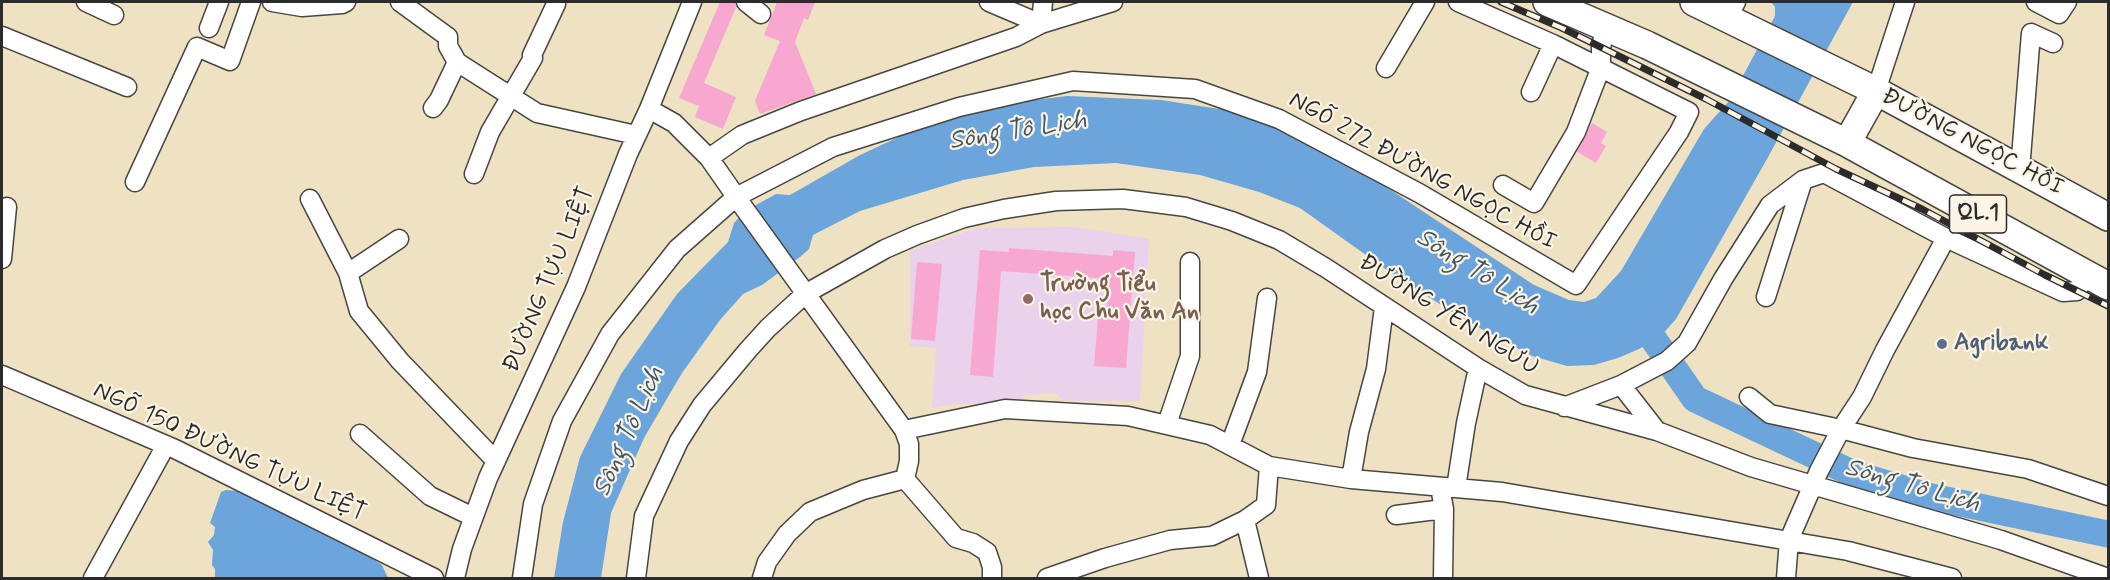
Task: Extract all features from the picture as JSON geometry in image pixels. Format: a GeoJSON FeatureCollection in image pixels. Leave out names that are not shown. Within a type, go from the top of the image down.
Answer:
{"type":"FeatureCollection","features":[{"type":"Feature","properties":{"kind":"highway","name":"QL.1"},"geometry":{"type":"LineString","coordinates":[[1547,2],[1728,84],[1847,143],[2098,279]]}},
{"type":"Feature","properties":{"kind":"highway","name":"QL.1"},"geometry":{"type":"LineString","coordinates":[[1694,2],[1731,10]]}},
{"type":"Feature","properties":{"kind":"highway","name":"ĐƯỜNG NGỌC HỒI"},"geometry":{"type":"LineString","coordinates":[[1731,10],[1756,31],[1876,91],[2109,217]]}},
{"type":"Feature","properties":{"kind":"highway"},"geometry":{"type":"LineString","coordinates":[[1847,143],[1876,91]]}},
{"type":"Feature","properties":{"kind":"street"},"geometry":{"type":"LineString","coordinates":[[86,2],[114,15]]}},
{"type":"Feature","properties":{"kind":"street"},"geometry":{"type":"LineString","coordinates":[[209,28],[219,2]]}},
{"type":"Feature","properties":{"kind":"street"},"geometry":{"type":"LineString","coordinates":[[135,182],[197,47],[230,61],[251,2]]}},
{"type":"Feature","properties":{"kind":"street"},"geometry":{"type":"LineString","coordinates":[[272,2],[299,4],[342,4],[346,2]]}},
{"type":"Feature","properties":{"kind":"street"},"geometry":{"type":"LineString","coordinates":[[400,2],[448,37],[448,46],[456,62],[537,113],[636,135]]}},
{"type":"Feature","properties":{"kind":"street","name":"ĐƯỜNG TỰU LIỆT"},"geometry":{"type":"LineString","coordinates":[[455,579],[473,517],[496,461],[576,287],[692,2]]}},
{"type":"Feature","properties":{"kind":"street"},"geometry":{"type":"LineString","coordinates":[[746,2],[761,14]]}},
{"type":"Feature","properties":{"kind":"street"},"geometry":{"type":"LineString","coordinates":[[989,2],[1041,24]]}},
{"type":"Feature","properties":{"kind":"street"},"geometry":{"type":"LineString","coordinates":[[1041,24],[1043,2]]}},
{"type":"Feature","properties":{"kind":"street"},"geometry":{"type":"LineString","coordinates":[[709,158],[742,135],[801,111],[1016,37],[1041,24],[1113,2]]}},
{"type":"Feature","properties":{"kind":"street"},"geometry":{"type":"LineString","coordinates":[[1386,68],[1425,2]]}},
{"type":"Feature","properties":{"kind":"street"},"geometry":{"type":"LineString","coordinates":[[1458,2],[1553,44],[1600,68]]}},
{"type":"Feature","properties":{"kind":"street"},"geometry":{"type":"LineString","coordinates":[[1876,91],[1905,2]]}},
{"type":"Feature","properties":{"kind":"street"},"geometry":{"type":"LineString","coordinates":[[2036,2],[2059,14],[2067,2]]}},
{"type":"Feature","properties":{"kind":"street"},"geometry":{"type":"LineString","coordinates":[[474,174],[490,132],[533,58],[532,55],[556,4]]}},
{"type":"Feature","properties":{"kind":"street"},"geometry":{"type":"LineString","coordinates":[[1503,185],[1534,203],[1576,132],[1600,68],[1605,27]]}},
{"type":"Feature","properties":{"kind":"street"},"geometry":{"type":"LineString","coordinates":[[2020,170],[2031,33],[2053,42]]}},
{"type":"Feature","properties":{"kind":"street"},"geometry":{"type":"LineString","coordinates":[[2,36],[126,87]]}},
{"type":"Feature","properties":{"kind":"street"},"geometry":{"type":"LineString","coordinates":[[1531,92],[1553,44]]}},
{"type":"Feature","properties":{"kind":"street"},"geometry":{"type":"LineString","coordinates":[[433,108],[456,62]]}},
{"type":"Feature","properties":{"kind":"street","name":"NGÕ 272 ĐƯỜNG NGỌC HỒI"},"geometry":{"type":"LineString","coordinates":[[740,203],[833,147],[958,107],[1073,81],[1195,89],[1279,119],[1419,193],[1576,285],[1679,132],[1689,112],[1600,68]]}},
{"type":"Feature","properties":{"kind":"street"},"geometry":{"type":"LineString","coordinates":[[649,109],[674,123],[709,158],[904,430],[909,444],[909,461],[905,478]]}},
{"type":"Feature","properties":{"kind":"street"},"geometry":{"type":"LineString","coordinates":[[1564,407],[1621,386],[1668,361],[1687,343],[1770,205],[1803,180],[1824,173],[1946,238],[2063,292],[2077,291],[2098,279]]}},
{"type":"Feature","properties":{"kind":"street"},"geometry":{"type":"LineString","coordinates":[[1766,297],[1803,180]]}},
{"type":"Feature","properties":{"kind":"street"},"geometry":{"type":"LineString","coordinates":[[310,199],[348,273],[359,311],[400,361],[496,461]]}},
{"type":"Feature","properties":{"kind":"street","name":"ĐƯỜNG YÊN NGƯU"},"geometry":{"type":"LineString","coordinates":[[636,579],[644,516],[679,441],[702,405],[801,287],[917,235],[964,218],[1056,201],[1123,199],[1186,207],[1242,224],[1279,240],[1326,268],[1478,368],[1525,395],[1657,431],[1732,460],[1816,478],[2109,578]]}},
{"type":"Feature","properties":{"kind":"street"},"geometry":{"type":"LineString","coordinates":[[522,579],[533,504],[562,422],[610,334],[677,249],[740,203]]}},
{"type":"Feature","properties":{"kind":"street"},"geometry":{"type":"LineString","coordinates":[[2,259],[7,207]]}},
{"type":"Feature","properties":{"kind":"street"},"geometry":{"type":"LineString","coordinates":[[1786,579],[1789,540],[1816,478],[1838,436],[1863,397],[1946,238]]}},
{"type":"Feature","properties":{"kind":"street"},"geometry":{"type":"LineString","coordinates":[[348,273],[399,239]]}},
{"type":"Feature","properties":{"kind":"street"},"geometry":{"type":"LineString","coordinates":[[1167,423],[1190,356],[1190,262]]}},
{"type":"Feature","properties":{"kind":"street"},"geometry":{"type":"LineString","coordinates":[[1230,446],[1257,372],[1267,298]]}},
{"type":"Feature","properties":{"kind":"street"},"geometry":{"type":"LineString","coordinates":[[1351,479],[1359,432],[1376,369],[1384,307]]}},
{"type":"Feature","properties":{"kind":"street"},"geometry":{"type":"LineString","coordinates":[[1443,579],[1444,509],[1478,368]]}},
{"type":"Feature","properties":{"kind":"street","name":"NGÕ 150 ĐƯỜNG TỰU LIỆT"},"geometry":{"type":"LineString","coordinates":[[2,375],[166,445],[434,579]]}},
{"type":"Feature","properties":{"kind":"street"},"geometry":{"type":"LineString","coordinates":[[1621,386],[1657,431]]}},
{"type":"Feature","properties":{"kind":"street"},"geometry":{"type":"LineString","coordinates":[[1749,397],[1770,414],[1838,436],[2028,469],[2109,496]]}},
{"type":"Feature","properties":{"kind":"street"},"geometry":{"type":"LineString","coordinates":[[904,430],[1005,409],[1128,416],[1167,423],[1210,435],[1269,466],[1351,479],[1502,492],[1848,551],[1952,579]]}},
{"type":"Feature","properties":{"kind":"street"},"geometry":{"type":"LineString","coordinates":[[360,434],[430,496],[473,517]]}},
{"type":"Feature","properties":{"kind":"street"},"geometry":{"type":"LineString","coordinates":[[93,579],[166,445]]}},
{"type":"Feature","properties":{"kind":"street"},"geometry":{"type":"LineString","coordinates":[[1047,579],[1105,558],[1170,540],[1212,536],[1245,520],[1266,505],[1269,466]]}},
{"type":"Feature","properties":{"kind":"street"},"geometry":{"type":"LineString","coordinates":[[762,579],[767,562],[787,534],[810,512],[863,490],[905,478]]}},
{"type":"Feature","properties":{"kind":"street"},"geometry":{"type":"LineString","coordinates":[[905,478],[956,538],[972,543],[987,552],[992,567],[992,579]]}},
{"type":"Feature","properties":{"kind":"street"},"geometry":{"type":"LineString","coordinates":[[1396,515],[1444,509]]}},
{"type":"Feature","properties":{"kind":"street"},"geometry":{"type":"LineString","coordinates":[[1245,520],[1259,579]]}},
{"type":"Feature","properties":{"kind":"shaded area","name":"Trường Tiểu học Chu Văn An"},"geometry":{"type":"Polygon","coordinates":[[[1074,227],[1149,239],[1140,401],[1065,401],[1054,393],[1025,395],[1018,402],[954,404],[932,408],[936,348],[910,346],[910,251],[977,228],[1074,227]]]}},
{"type":"Feature","properties":{"kind":"water"},"geometry":{"type":"Polygon","coordinates":[[[1771,2],[1853,2],[1676,319],[1660,337],[1639,349],[1594,365],[1567,366],[1532,356],[1463,319],[1387,270],[1300,208],[1259,192],[1200,175],[1116,163],[1034,167],[963,180],[860,211],[813,235],[809,249],[800,257],[762,285],[743,294],[720,320],[682,373],[644,438],[611,513],[601,578],[554,578],[563,522],[580,457],[621,374],[677,294],[728,242],[734,223],[745,211],[776,194],[790,195],[860,155],[918,128],[993,105],[1067,96],[1161,100],[1226,110],[1289,129],[1335,153],[1534,285],[1569,300],[1584,302],[1596,298],[1621,271],[1704,129],[1730,100],[1775,16],[1775,7],[1771,2]]]}},
{"type":"Feature","properties":{"kind":"water"},"geometry":{"type":"Polygon","coordinates":[[[239,491],[334,534],[382,565],[388,578],[215,578],[215,569],[212,565],[213,550],[208,542],[214,535],[215,527],[210,523],[221,492],[239,491]]]}},
{"type":"Feature","properties":{"kind":"building"},"geometry":{"type":"Polygon","coordinates":[[[720,2],[735,2],[736,7],[704,83],[736,97],[723,129],[695,117],[699,106],[679,98],[720,2]]]}},
{"type":"Feature","properties":{"kind":"building"},"geometry":{"type":"Polygon","coordinates":[[[777,2],[815,2],[808,20],[804,18],[795,42],[816,94],[760,114],[755,101],[780,41],[764,35],[777,2]]]}},
{"type":"Feature","properties":{"kind":"building"},"geometry":{"type":"Polygon","coordinates":[[[1592,123],[1607,132],[1601,143],[1606,146],[1596,163],[1577,152],[1592,123]]]}},
{"type":"Feature","properties":{"kind":"building"},"geometry":{"type":"Polygon","coordinates":[[[1009,248],[1113,256],[1113,250],[1135,252],[1126,368],[1094,366],[1099,306],[1107,306],[1109,279],[1001,271],[993,377],[970,375],[980,250],[1009,252],[1009,248]]]}},
{"type":"Feature","properties":{"kind":"building"},"geometry":{"type":"Polygon","coordinates":[[[917,262],[942,264],[935,341],[911,339],[917,262]]]}},
{"type":"Feature","properties":{"kind":"waterway","name":"Sông Tô Lịch"},"geometry":{"type":"LineString","coordinates":[[1634,311],[1695,399],[1854,474],[1927,496],[2108,534]]}},
{"type":"Feature","properties":{"kind":"railway"},"geometry":{"type":"LineString","coordinates":[[1501,2],[1562,28],[1706,99],[1836,169],[1922,209],[2108,306]]}},
{"type":"Feature","properties":{"kind":"place","name":"Trường Tiểu học Chu Văn An"},"geometry":{"type":"Point","coordinates":[1028,299]}},
{"type":"Feature","properties":{"kind":"place","name":"Agribank"},"geometry":{"type":"Point","coordinates":[1942,344]}}]}
